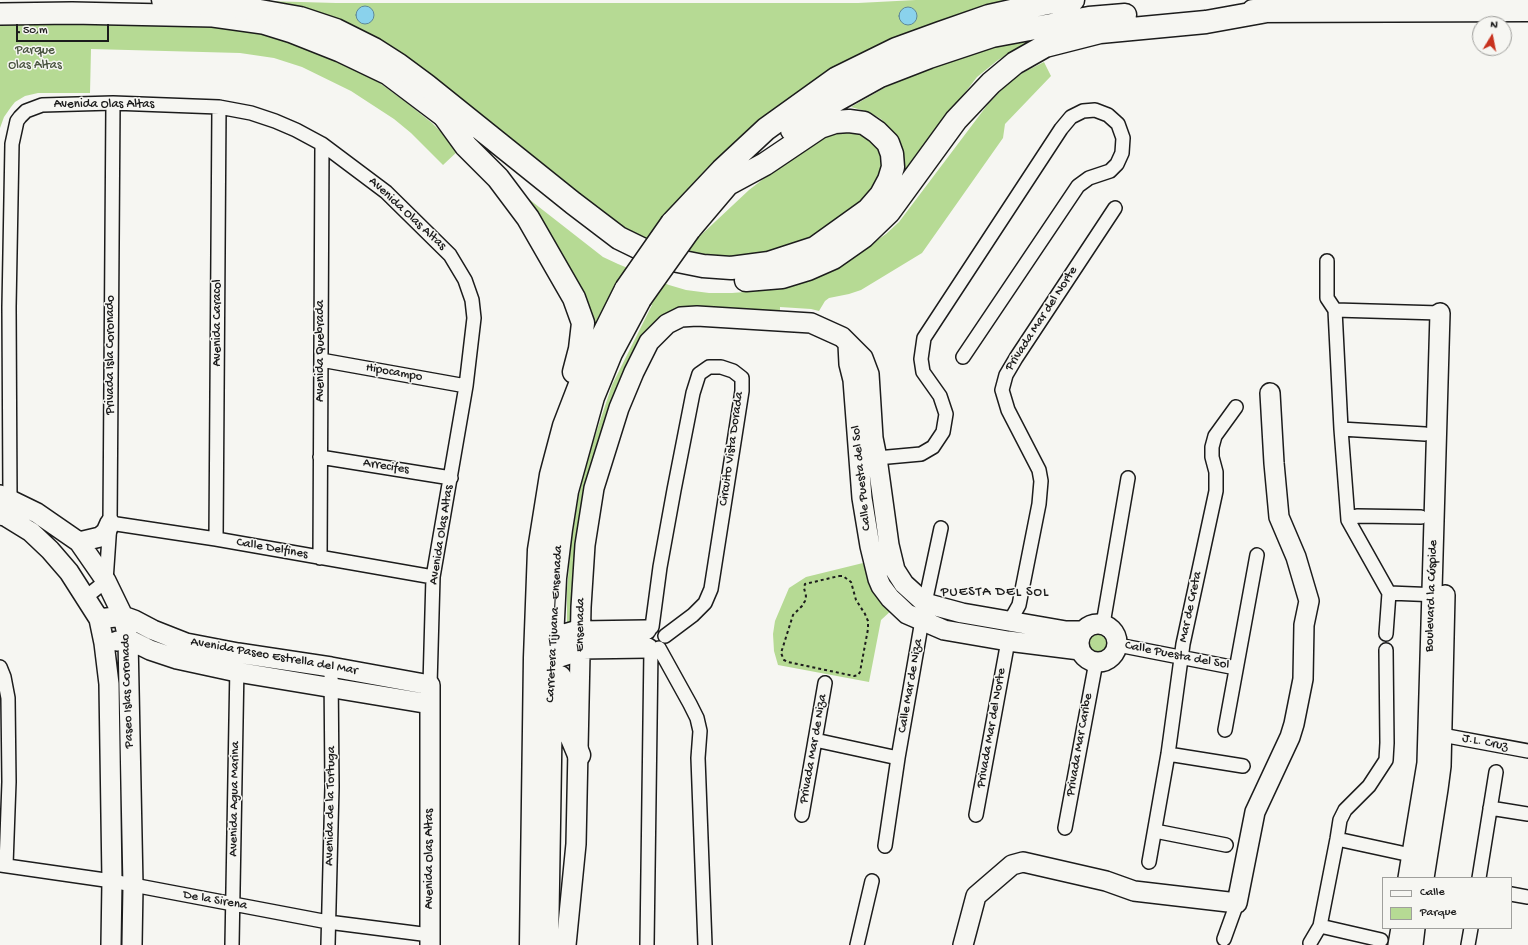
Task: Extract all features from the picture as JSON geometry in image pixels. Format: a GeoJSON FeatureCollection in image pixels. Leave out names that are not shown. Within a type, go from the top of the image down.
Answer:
{"type":"FeatureCollection","features":[{"type":"Feature","properties":{"kind":"highway"},"geometry":{"type":"LineString","coordinates":[[163,0],[225,5],[300,18],[336,30],[374,49],[426,85],[573,204],[619,238],[658,257],[702,266],[731,268],[769,263],[815,248],[868,210],[881,195],[893,167],[892,154],[888,143],[877,132],[864,123],[849,121],[835,122],[820,127],[765,164],[728,184]]}},
{"type":"Feature","properties":{"kind":"highway","name":"Carretera Tijuana–Ensenada"},"geometry":{"type":"LineString","coordinates":[[531,945],[535,666],[539,550],[551,475],[564,426],[586,369],[633,294],[722,170],[766,129],[837,78],[896,49],[940,32],[989,16],[1047,3],[1073,0]]}},
{"type":"Feature","properties":{"kind":"highway","name":"Carretera Tijuana–Ensenada"},"geometry":{"type":"LineString","coordinates":[[681,227],[769,148],[817,111],[880,76],[992,36],[1089,18],[1138,14],[1267,11],[1528,10]]}},
{"type":"Feature","properties":{"kind":"highway"},"geometry":{"type":"LineString","coordinates":[[445,116],[613,248],[650,268],[681,276],[712,280],[764,279],[782,277],[808,270],[833,258],[863,237],[889,212],[956,120],[991,83],[1015,63],[1045,46],[1100,32],[1206,22],[1267,11]]}},
{"type":"Feature","properties":{"kind":"highway"},"geometry":{"type":"LineString","coordinates":[[445,116],[466,146],[498,178],[528,218],[574,298],[583,323],[583,334],[571,382],[564,426]]}},
{"type":"Feature","properties":{"kind":"highway","name":"Carretera Tijuana–Ensenada"},"geometry":{"type":"LineString","coordinates":[[547,945],[552,655],[555,578],[561,529],[567,492],[593,397],[633,294]]}},
{"type":"Feature","properties":{"kind":"highway"},"geometry":{"type":"LineString","coordinates":[[579,755],[571,736],[567,717],[565,686],[552,655],[580,640]]}},
{"type":"Feature","properties":{"kind":"main road"},"geometry":{"type":"LineString","coordinates":[[0,14],[72,13],[212,16],[263,23],[340,50],[388,74],[445,116]]}},
{"type":"Feature","properties":{"kind":"street","name":"Avenida Olas Altas"},"geometry":{"type":"LineString","coordinates":[[4,506],[12,144],[17,122],[26,111],[42,105],[113,103],[219,107],[251,113],[296,130],[322,144],[386,192],[426,230],[450,255],[465,280],[472,300],[474,318],[466,386],[452,478],[433,577],[430,685],[430,940]]}},
{"type":"Feature","properties":{"kind":"street","name":"Privada Isla Coronado"},"geometry":{"type":"LineString","coordinates":[[106,581],[110,523],[113,103]]}},
{"type":"Feature","properties":{"kind":"street","name":"Avenida Caracol"},"geometry":{"type":"LineString","coordinates":[[216,539],[219,107]]}},
{"type":"Feature","properties":{"kind":"street"},"geometry":{"type":"LineString","coordinates":[[878,458],[921,454],[933,448],[943,432],[946,414],[940,396],[923,372],[920,359],[924,338],[1061,129],[1071,117],[1083,111],[1095,110],[1108,115],[1118,124],[1123,138],[1122,153],[1117,164],[1110,171],[1089,178],[1078,186],[963,357]]}},
{"type":"Feature","properties":{"kind":"street","name":"Avenida Quebrada"},"geometry":{"type":"LineString","coordinates":[[320,558],[322,144]]}},
{"type":"Feature","properties":{"kind":"street","name":"Privada Mar del Norte"},"geometry":{"type":"LineString","coordinates":[[1010,621],[1019,604],[1039,504],[1041,481],[1039,470],[1008,410],[1002,390],[1006,375],[1016,358],[1115,208]]}},
{"type":"Feature","properties":{"kind":"street"},"geometry":{"type":"LineString","coordinates":[[1327,261],[1327,298],[1335,310],[1348,520],[1389,593],[1386,634]]}},
{"type":"Feature","properties":{"kind":"street","name":"Avenida Olas Altas"},"geometry":{"type":"LineString","coordinates":[[0,344],[9,307]]}},
{"type":"Feature","properties":{"kind":"street"},"geometry":{"type":"LineString","coordinates":[[1335,310],[1440,313]]}},
{"type":"Feature","properties":{"kind":"street","name":"Boulevard la Cúspide"},"geometry":{"type":"LineString","coordinates":[[1434,764],[1438,595],[1440,313]]}},
{"type":"Feature","properties":{"kind":"street","name":"Calle Puesta del Sol"},"geometry":{"type":"LineString","coordinates":[[667,324],[680,317],[698,316],[811,323],[842,337],[863,358],[869,374],[873,438],[878,458],[881,495],[891,554],[896,570],[924,612],[944,630],[1008,641],[1080,650]]}},
{"type":"Feature","properties":{"kind":"street","name":"Ensenada"},"geometry":{"type":"LineString","coordinates":[[566,945],[576,844],[579,755],[580,640],[585,545],[594,488],[619,408],[634,372],[649,342],[667,324]]}},
{"type":"Feature","properties":{"kind":"street","name":"Calle Puesta del Sol"},"geometry":{"type":"LineString","coordinates":[[848,344],[849,364],[853,380],[862,498],[870,546],[881,586],[907,614],[924,612],[962,613],[1066,631],[1082,631]]}},
{"type":"Feature","properties":{"kind":"street","name":"Hipocampo"},"geometry":{"type":"LineString","coordinates":[[322,360],[466,386]]}},
{"type":"Feature","properties":{"kind":"street","name":"Circuito Vista Dorada"},"geometry":{"type":"LineString","coordinates":[[647,945],[651,641],[670,513],[693,393],[699,374],[709,367],[721,367],[733,370],[742,378],[742,391],[710,589],[705,603],[693,615],[665,636],[660,629],[651,641]]}},
{"type":"Feature","properties":{"kind":"street"},"geometry":{"type":"LineString","coordinates":[[1224,939],[1237,903],[1255,812],[1290,737],[1303,679],[1304,624],[1309,601],[1296,557],[1279,516],[1270,393]]}},
{"type":"Feature","properties":{"kind":"street","name":"Mar de Creta"},"geometry":{"type":"LineString","coordinates":[[1150,862],[1168,754],[1183,644],[1216,491],[1216,472],[1212,457],[1212,447],[1215,436],[1236,407]]}},
{"type":"Feature","properties":{"kind":"street"},"geometry":{"type":"LineString","coordinates":[[1342,428],[1425,434]]}},
{"type":"Feature","properties":{"kind":"street","name":"Arrecifes"},"geometry":{"type":"LineString","coordinates":[[320,457],[452,478]]}},
{"type":"Feature","properties":{"kind":"street"},"geometry":{"type":"LineString","coordinates":[[1103,624],[1128,478]]}},
{"type":"Feature","properties":{"kind":"street"},"geometry":{"type":"LineString","coordinates":[[862,498],[881,495]]}},
{"type":"Feature","properties":{"kind":"street","name":"Paseo Islas Coronado"},"geometry":{"type":"LineString","coordinates":[[4,506],[37,513],[79,542],[106,581],[123,616],[128,639],[133,886],[132,945]]}},
{"type":"Feature","properties":{"kind":"street","name":"Paseo Islas Coronado"},"geometry":{"type":"LineString","coordinates":[[4,506],[50,550],[69,572],[86,597],[98,619],[104,643],[109,684],[110,719],[112,882],[111,945]]}},
{"type":"Feature","properties":{"kind":"street"},"geometry":{"type":"LineString","coordinates":[[1348,520],[1357,516],[1420,517]]}},
{"type":"Feature","properties":{"kind":"street","name":"Calle Delfines"},"geometry":{"type":"LineString","coordinates":[[110,523],[216,539],[433,577]]}},
{"type":"Feature","properties":{"kind":"street"},"geometry":{"type":"LineString","coordinates":[[79,542],[100,537],[106,532],[110,523]]}},
{"type":"Feature","properties":{"kind":"street","name":"Calle Mar de Niza"},"geometry":{"type":"LineString","coordinates":[[885,846],[898,758],[924,612],[942,528]]}},
{"type":"Feature","properties":{"kind":"street"},"geometry":{"type":"LineString","coordinates":[[1225,730],[1257,555]]}},
{"type":"Feature","properties":{"kind":"street"},"geometry":{"type":"LineString","coordinates":[[86,597],[106,581]]}},
{"type":"Feature","properties":{"kind":"street"},"geometry":{"type":"LineString","coordinates":[[1389,593],[1438,595]]}},
{"type":"Feature","properties":{"kind":"street","name":"Boulevard la Cúspide"},"geometry":{"type":"LineString","coordinates":[[1424,877],[1420,857],[1434,764],[1442,735],[1438,595]]}},
{"type":"Feature","properties":{"kind":"street"},"geometry":{"type":"LineString","coordinates":[[98,619],[123,616]]}},
{"type":"Feature","properties":{"kind":"street","name":"Avenida Paseo Estrella del Mar"},"geometry":{"type":"LineString","coordinates":[[123,616],[186,643],[430,685]]}},
{"type":"Feature","properties":{"kind":"street"},"geometry":{"type":"LineString","coordinates":[[1095,623],[1103,624],[1114,632],[1118,645],[1110,658],[1096,662],[1089,660],[1084,656],[1080,650],[1079,640],[1082,631],[1088,626],[1095,623]]}},
{"type":"Feature","properties":{"kind":"street"},"geometry":{"type":"LineString","coordinates":[[104,643],[128,639]]}},
{"type":"Feature","properties":{"kind":"street","name":"Avenida Paseo Estrella del Mar"},"geometry":{"type":"LineString","coordinates":[[128,639],[150,650],[177,659],[237,672],[430,704]]}},
{"type":"Feature","properties":{"kind":"street"},"geometry":{"type":"LineString","coordinates":[[580,640],[651,641],[697,718],[700,731],[698,758],[705,945]]}},
{"type":"Feature","properties":{"kind":"street","name":"Privada Mar del Norte"},"geometry":{"type":"LineString","coordinates":[[976,815],[1008,641]]}},
{"type":"Feature","properties":{"kind":"street","name":"Calle Puesta del Sol"},"geometry":{"type":"LineString","coordinates":[[1118,645],[1236,668]]}},
{"type":"Feature","properties":{"kind":"street"},"geometry":{"type":"LineString","coordinates":[[1310,943],[1320,926],[1340,820],[1345,810],[1369,786],[1386,760],[1386,650]]}},
{"type":"Feature","properties":{"kind":"street","name":"Avenida Agua Marina"},"geometry":{"type":"LineString","coordinates":[[232,945],[238,653]]}},
{"type":"Feature","properties":{"kind":"street","name":"Privada Mar Caribe"},"geometry":{"type":"LineString","coordinates":[[1065,828],[1096,662]]}},
{"type":"Feature","properties":{"kind":"street"},"geometry":{"type":"LineString","coordinates":[[0,667],[4,677],[8,698],[9,782],[3,865]]}},
{"type":"Feature","properties":{"kind":"street","name":"Avenida de la Tortuga"},"geometry":{"type":"LineString","coordinates":[[328,945],[332,688],[331,667]]}},
{"type":"Feature","properties":{"kind":"street","name":"Privada Mar de Niza"},"geometry":{"type":"LineString","coordinates":[[802,815],[825,683]]}},
{"type":"Feature","properties":{"kind":"street","name":"J.L. Cruz"},"geometry":{"type":"LineString","coordinates":[[1442,735],[1528,751]]}},
{"type":"Feature","properties":{"kind":"street"},"geometry":{"type":"LineString","coordinates":[[815,740],[898,758]]}},
{"type":"Feature","properties":{"kind":"street"},"geometry":{"type":"LineString","coordinates":[[1168,754],[1243,766]]}},
{"type":"Feature","properties":{"kind":"street"},"geometry":{"type":"LineString","coordinates":[[1479,877],[1496,772]]}},
{"type":"Feature","properties":{"kind":"street"},"geometry":{"type":"LineString","coordinates":[[1490,808],[1528,814]]}},
{"type":"Feature","properties":{"kind":"street"},"geometry":{"type":"LineString","coordinates":[[1155,831],[1226,845]]}},
{"type":"Feature","properties":{"kind":"street"},"geometry":{"type":"LineString","coordinates":[[1337,839],[1420,857]]}},
{"type":"Feature","properties":{"kind":"street","name":"Boulevard la Cúspide"},"geometry":{"type":"LineString","coordinates":[[1409,877],[1420,857]]}},
{"type":"Feature","properties":{"kind":"street"},"geometry":{"type":"LineString","coordinates":[[963,945],[976,896],[1012,865],[1023,862],[1106,881],[1134,891],[1237,903]]}},
{"type":"Feature","properties":{"kind":"street","name":"De la Sirena"},"geometry":{"type":"LineString","coordinates":[[3,865],[112,882],[430,940]]}},
{"type":"Feature","properties":{"kind":"street"},"geometry":{"type":"LineString","coordinates":[[857,945],[872,881]]}},
{"type":"Feature","properties":{"kind":"street"},"geometry":{"type":"LineString","coordinates":[[1512,894],[1528,897]]}},
{"type":"Feature","properties":{"kind":"street"},"geometry":{"type":"LineString","coordinates":[[1320,926],[1389,943],[1399,929]]}},
{"type":"Feature","properties":{"kind":"street"},"geometry":{"type":"LineString","coordinates":[[1413,945],[1415,929]]}},
{"type":"Feature","properties":{"kind":"street"},"geometry":{"type":"LineString","coordinates":[[1468,945],[1471,929]]}},
{"type":"Feature","properties":{"kind":"path"},"geometry":{"type":"LineString","coordinates":[[844,576],[851,582],[856,600],[865,614],[868,625],[860,672],[858,675],[854,676],[788,662],[782,657],[782,649],[793,615],[805,601],[805,584],[844,576]]}},
{"type":"Feature","properties":{"kind":"green space"},"geometry":{"type":"Polygon","coordinates":[[[229,0],[336,3],[858,3],[916,0],[1010,0],[759,123],[706,169],[662,217],[701,235],[749,190],[811,142],[850,126],[884,147],[883,187],[801,247],[728,260],[644,243],[521,154],[229,0]]]}},
{"type":"Feature","properties":{"kind":"green space","name":"Parque Olas Altas"},"geometry":{"type":"Polygon","coordinates":[[[0,25],[193,25],[248,28],[267,31],[342,60],[377,81],[432,123],[459,150],[443,165],[411,133],[394,119],[351,91],[302,67],[274,58],[240,53],[91,49],[90,93],[38,93],[25,96],[15,102],[11,107],[4,117],[0,128],[0,25]]]}},
{"type":"Feature","properties":{"kind":"green space"},"geometry":{"type":"Polygon","coordinates":[[[1034,38],[998,60],[977,77],[900,177],[898,141],[894,133],[881,119],[869,112],[851,107],[886,87],[930,68],[1008,40],[1034,38]]]}},
{"type":"Feature","properties":{"kind":"green space"},"geometry":{"type":"Polygon","coordinates":[[[1044,62],[1051,76],[1005,124],[1003,138],[922,253],[861,290],[829,298],[825,301],[819,311],[780,307],[780,311],[682,309],[622,387],[578,624],[567,624],[567,589],[571,543],[578,499],[587,460],[612,385],[652,305],[615,290],[608,299],[590,333],[507,182],[603,257],[669,285],[686,290],[709,293],[732,293],[757,291],[802,282],[842,265],[886,234],[899,222],[988,104],[1010,81],[1044,62]]]}},
{"type":"Feature","properties":{"kind":"green space"},"geometry":{"type":"Polygon","coordinates":[[[863,563],[870,584],[886,608],[893,604],[894,608],[881,620],[869,682],[778,665],[774,651],[773,634],[775,621],[789,588],[806,577],[863,563]]]}},
{"type":"Feature","properties":{"kind":"green space"},"geometry":{"type":"Polygon","coordinates":[[[1099,633],[1107,636],[1110,644],[1107,652],[1099,655],[1091,652],[1088,644],[1091,636],[1099,633]]]}},
{"type":"Feature","properties":{"kind":"water"},"geometry":{"type":"Polygon","coordinates":[[[365,6],[371,9],[374,15],[371,21],[365,24],[359,21],[356,15],[359,9],[365,6]]]}},
{"type":"Feature","properties":{"kind":"water"},"geometry":{"type":"Polygon","coordinates":[[[908,7],[914,10],[917,16],[914,22],[908,25],[902,22],[899,16],[902,10],[908,7]]]}},
{"type":"Feature","properties":{"kind":"district","name":"PUESTA DEL SOL"},"geometry":{"type":"Point","coordinates":[995,593]}}]}
